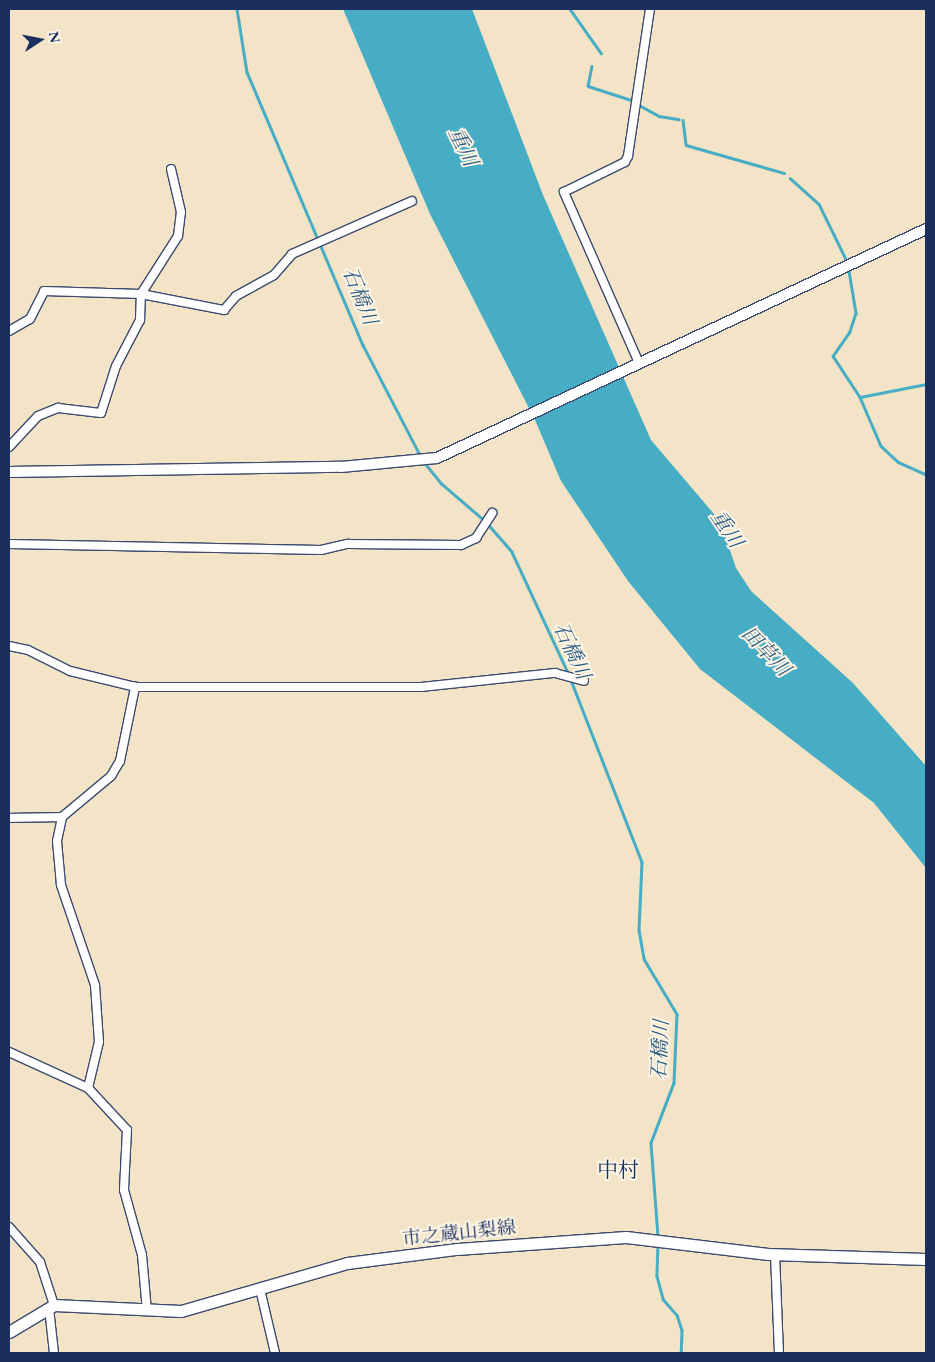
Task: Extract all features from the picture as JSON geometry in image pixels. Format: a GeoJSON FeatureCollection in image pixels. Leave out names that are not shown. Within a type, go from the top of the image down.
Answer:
{"type":"FeatureCollection","features":[{"type":"Feature","properties":{"kind":"main road","name":"市之蔵山梨線"},"geometry":{"type":"LineString","coordinates":[[52,1307],[181,1312],[347,1263],[390,1257],[572,1240],[659,1239],[775,1254],[926,1259]]}},
{"type":"Feature","properties":{"kind":"main road"},"geometry":{"type":"LineString","coordinates":[[9,1332],[52,1307]]}},
{"type":"Feature","properties":{"kind":"street"},"geometry":{"type":"LineString","coordinates":[[639,363],[564,192],[625,162],[628,156],[650,9]]}},
{"type":"Feature","properties":{"kind":"street"},"geometry":{"type":"LineString","coordinates":[[9,448],[38,416],[58,408],[101,413],[116,366],[140,320],[141,294],[178,236],[181,212],[171,169]]}},
{"type":"Feature","properties":{"kind":"street"},"geometry":{"type":"LineString","coordinates":[[9,331],[30,319],[44,291],[141,294],[224,310],[236,296],[274,275],[292,254],[412,201]]}},
{"type":"Feature","properties":{"kind":"street"},"geometry":{"type":"LineString","coordinates":[[9,472],[416,462],[437,458],[519,422],[639,363],[926,229]]}},
{"type":"Feature","properties":{"kind":"street"},"geometry":{"type":"LineString","coordinates":[[9,544],[321,550],[348,544],[461,545],[470,544],[491,513]]}},
{"type":"Feature","properties":{"kind":"street"},"geometry":{"type":"LineString","coordinates":[[9,646],[28,650],[70,671],[135,687],[356,689],[564,675],[583,681]]}},
{"type":"Feature","properties":{"kind":"street"},"geometry":{"type":"LineString","coordinates":[[9,818],[62,817],[111,776],[120,761],[135,687]]}},
{"type":"Feature","properties":{"kind":"street"},"geometry":{"type":"LineString","coordinates":[[62,817],[56,861],[95,984],[99,1042],[88,1088]]}},
{"type":"Feature","properties":{"kind":"street"},"geometry":{"type":"LineString","coordinates":[[9,1052],[88,1088],[129,1134],[124,1190],[142,1255],[146,1311]]}},
{"type":"Feature","properties":{"kind":"street"},"geometry":{"type":"LineString","coordinates":[[9,1227],[40,1262],[52,1307],[54,1353]]}},
{"type":"Feature","properties":{"kind":"street"},"geometry":{"type":"LineString","coordinates":[[775,1254],[779,1353]]}},
{"type":"Feature","properties":{"kind":"street"},"geometry":{"type":"LineString","coordinates":[[260,1289],[275,1353]]}},
{"type":"Feature","properties":{"kind":"water"},"geometry":{"type":"Polygon","coordinates":[[[343,9],[472,9],[543,195],[651,440],[720,521],[736,568],[751,591],[853,683],[926,766],[926,868],[874,803],[700,669],[628,581],[561,481],[535,420],[430,214],[343,9]]]}},
{"type":"Feature","properties":{"kind":"waterway","name":"石橋川"},"geometry":{"type":"LineString","coordinates":[[237,9],[247,72],[363,345],[421,457]]}},
{"type":"Feature","properties":{"kind":"waterway"},"geometry":{"type":"LineString","coordinates":[[570,9],[601,53]]}},
{"type":"Feature","properties":{"kind":"waterway"},"geometry":{"type":"LineString","coordinates":[[592,66],[588,86],[631,100]]}},
{"type":"Feature","properties":{"kind":"waterway"},"geometry":{"type":"LineString","coordinates":[[641,106],[659,116],[679,119]]}},
{"type":"Feature","properties":{"kind":"waterway"},"geometry":{"type":"LineString","coordinates":[[683,120],[686,145],[784,173]]}},
{"type":"Feature","properties":{"kind":"waterway"},"geometry":{"type":"LineString","coordinates":[[790,178],[819,204],[846,259]]}},
{"type":"Feature","properties":{"kind":"waterway"},"geometry":{"type":"LineString","coordinates":[[849,271],[856,313],[850,332],[833,356],[860,397],[926,384]]}},
{"type":"Feature","properties":{"kind":"waterway"},"geometry":{"type":"LineString","coordinates":[[860,397],[881,446],[898,462],[925,474]]}},
{"type":"Feature","properties":{"kind":"waterway","name":"石橋川"},"geometry":{"type":"LineString","coordinates":[[424,462],[442,484],[484,520]]}},
{"type":"Feature","properties":{"kind":"waterway","name":"石橋川"},"geometry":{"type":"LineString","coordinates":[[488,524],[512,552],[569,675]]}},
{"type":"Feature","properties":{"kind":"waterway","name":"石橋川"},"geometry":{"type":"LineString","coordinates":[[571,680],[642,862],[639,930],[644,959],[677,1014],[674,1083],[651,1143],[658,1236]]}},
{"type":"Feature","properties":{"kind":"waterway","name":"石橋川"},"geometry":{"type":"LineString","coordinates":[[658,1244],[657,1276],[663,1299],[677,1315],[682,1330],[681,1353]]}},
{"type":"Feature","properties":{"kind":"district","name":"中村"},"geometry":{"type":"Point","coordinates":[618,1170]}},
{"type":"Feature","properties":{"kind":"water label","name":"重川"},"geometry":{"type":"Point","coordinates":[463,147]}},
{"type":"Feature","properties":{"kind":"water label","name":"重川"},"geometry":{"type":"Point","coordinates":[727,529]}},
{"type":"Feature","properties":{"kind":"water label","name":"田草川"},"geometry":{"type":"Point","coordinates":[766,651]}}]}
